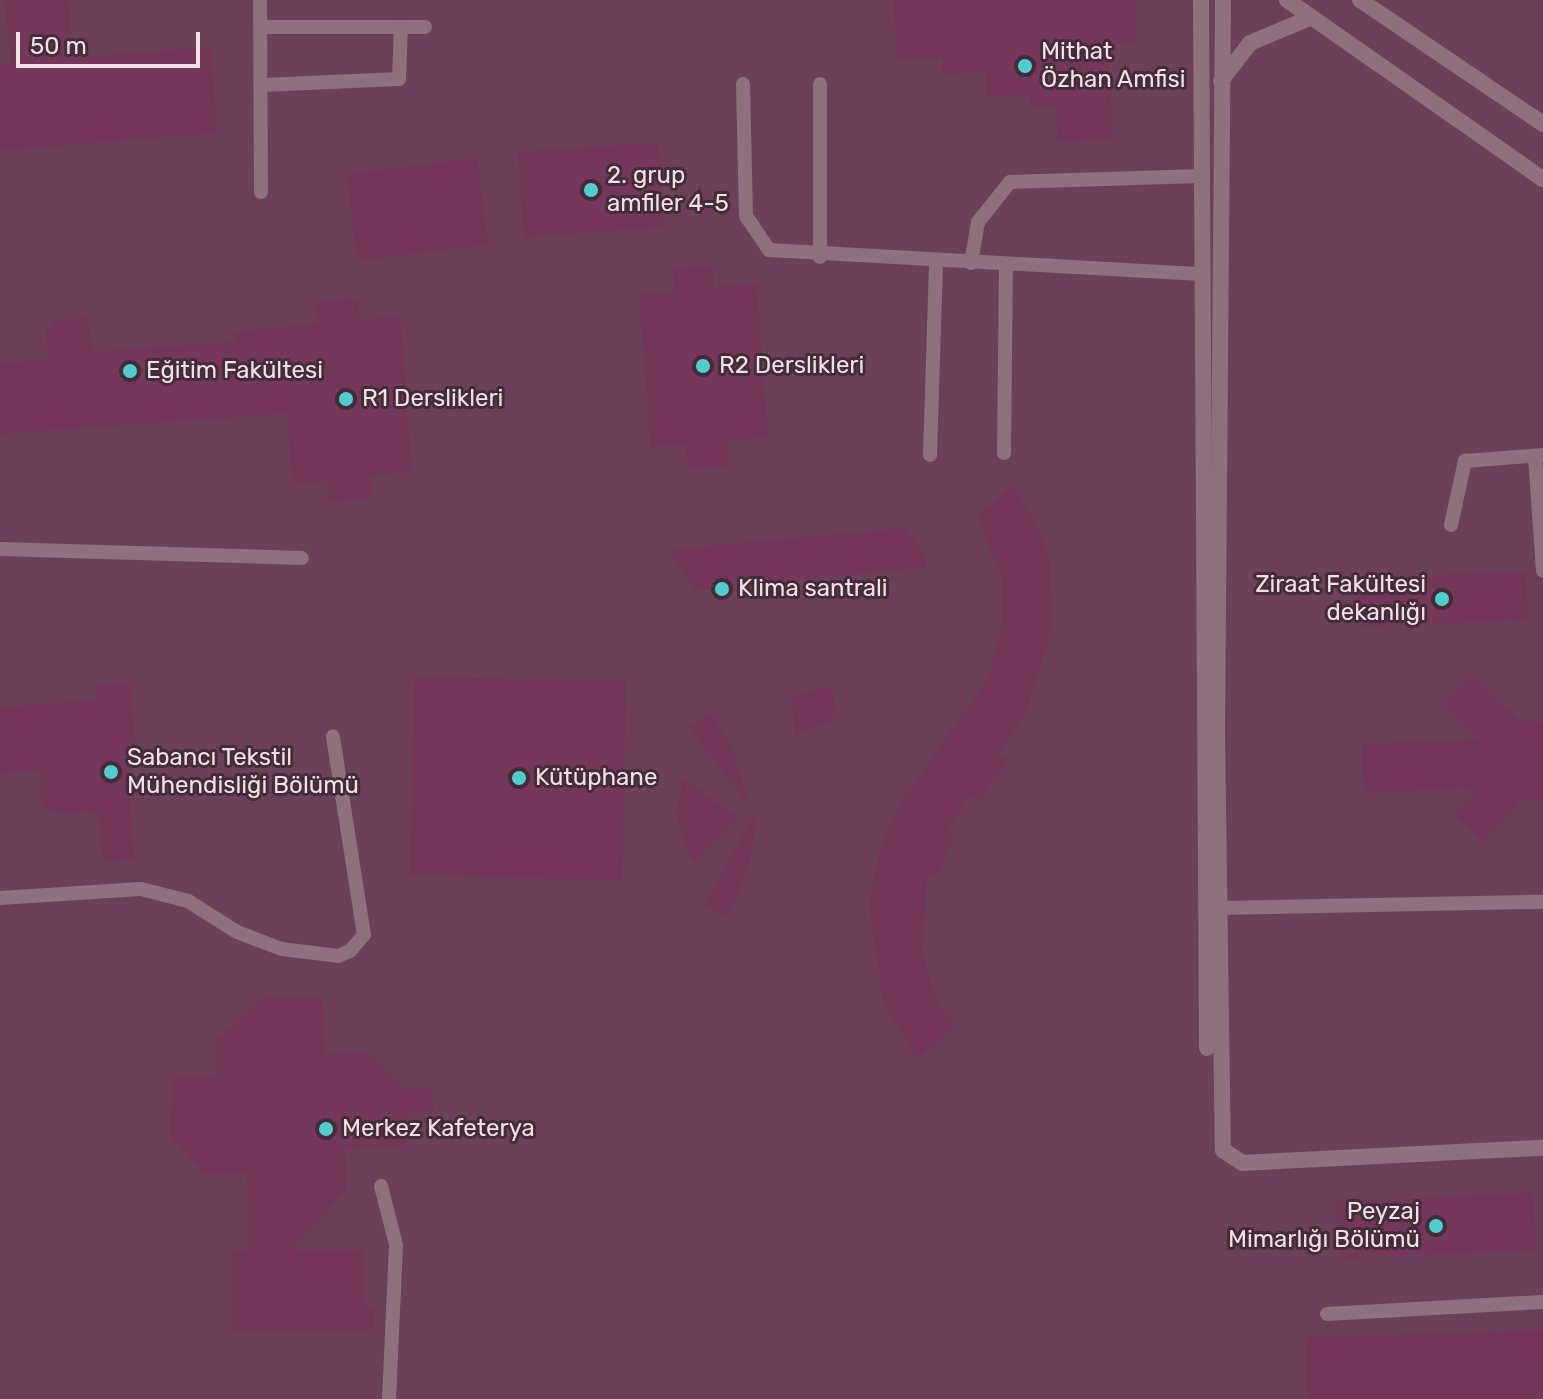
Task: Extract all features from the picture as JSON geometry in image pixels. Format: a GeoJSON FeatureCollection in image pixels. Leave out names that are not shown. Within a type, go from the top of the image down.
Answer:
{"type":"FeatureCollection","features":[{"type":"Feature","properties":{"kind":"street"},"geometry":{"type":"LineString","coordinates":[[1201,0],[1200,274],[1207,1048]]}},
{"type":"Feature","properties":{"kind":"street"},"geometry":{"type":"LineString","coordinates":[[1223,0],[1218,908],[1223,1150],[1230,1159],[1543,1148]]}},
{"type":"Feature","properties":{"kind":"street"},"geometry":{"type":"LineString","coordinates":[[1287,0],[1543,179]]}},
{"type":"Feature","properties":{"kind":"street"},"geometry":{"type":"LineString","coordinates":[[1360,0],[1543,124]]}},
{"type":"Feature","properties":{"kind":"street"},"geometry":{"type":"LineString","coordinates":[[1221,81],[1250,43],[1312,17]]}},
{"type":"Feature","properties":{"kind":"lane"},"geometry":{"type":"LineString","coordinates":[[260,0],[261,192]]}},
{"type":"Feature","properties":{"kind":"lane"},"geometry":{"type":"LineString","coordinates":[[261,27],[425,27]]}},
{"type":"Feature","properties":{"kind":"lane"},"geometry":{"type":"LineString","coordinates":[[262,85],[399,79],[401,27]]}},
{"type":"Feature","properties":{"kind":"lane"},"geometry":{"type":"LineString","coordinates":[[743,84],[746,216],[769,250],[820,257],[1200,274]]}},
{"type":"Feature","properties":{"kind":"lane"},"geometry":{"type":"LineString","coordinates":[[820,84],[820,257]]}},
{"type":"Feature","properties":{"kind":"lane"},"geometry":{"type":"LineString","coordinates":[[971,263],[978,222],[1010,182],[1201,176]]}},
{"type":"Feature","properties":{"kind":"lane"},"geometry":{"type":"LineString","coordinates":[[930,455],[936,261]]}},
{"type":"Feature","properties":{"kind":"lane"},"geometry":{"type":"LineString","coordinates":[[1004,453],[1006,264]]}},
{"type":"Feature","properties":{"kind":"lane"},"geometry":{"type":"LineString","coordinates":[[1451,525],[1465,461],[1539,455],[1543,571]]}},
{"type":"Feature","properties":{"kind":"lane"},"geometry":{"type":"LineString","coordinates":[[0,549],[302,558]]}},
{"type":"Feature","properties":{"kind":"lane"},"geometry":{"type":"LineString","coordinates":[[0,898],[141,889],[188,901],[237,932],[282,949],[338,956],[350,951],[364,935],[333,736]]}},
{"type":"Feature","properties":{"kind":"lane"},"geometry":{"type":"LineString","coordinates":[[1218,908],[1543,902]]}},
{"type":"Feature","properties":{"kind":"lane"},"geometry":{"type":"LineString","coordinates":[[381,1186],[396,1245],[389,1399]]}},
{"type":"Feature","properties":{"kind":"lane"},"geometry":{"type":"LineString","coordinates":[[1327,1314],[1543,1302]]}},
{"type":"Feature","properties":{"kind":"shaded area"},"geometry":{"type":"Polygon","coordinates":[[[0,0],[1543,0],[1543,1399],[0,1399],[0,0]]]}},
{"type":"Feature","properties":{"kind":"building"},"geometry":{"type":"Polygon","coordinates":[[[5,0],[68,0],[72,58],[210,47],[217,133],[0,150],[0,65],[11,65],[5,0]]]}},
{"type":"Feature","properties":{"kind":"building","name":"Mithat Özhan Amfisi"},"geometry":{"type":"Polygon","coordinates":[[[894,0],[1135,0],[1137,43],[1108,44],[1112,139],[1058,142],[1057,107],[1031,108],[1030,94],[987,96],[986,72],[943,74],[942,58],[897,60],[894,0]]]}},
{"type":"Feature","properties":{"kind":"building","name":"2. grup amfiler 4-5"},"geometry":{"type":"Polygon","coordinates":[[[658,143],[664,227],[524,237],[518,152],[658,143]]]}},
{"type":"Feature","properties":{"kind":"building"},"geometry":{"type":"Polygon","coordinates":[[[477,158],[488,244],[357,260],[347,174],[477,158]]]}},
{"type":"Feature","properties":{"kind":"building","name":"R2 Derslikleri"},"geometry":{"type":"Polygon","coordinates":[[[712,266],[714,287],[756,284],[768,437],[727,440],[729,466],[688,469],[686,444],[651,447],[639,294],[675,292],[673,269],[712,266]]]}},
{"type":"Feature","properties":{"kind":"building"},"geometry":{"type":"Polygon","coordinates":[[[358,299],[359,320],[400,317],[412,472],[370,475],[372,498],[329,501],[328,481],[293,483],[287,413],[0,434],[0,364],[48,360],[46,328],[52,328],[52,321],[86,318],[94,352],[235,342],[234,332],[317,324],[315,302],[358,299]]]}},
{"type":"Feature","properties":{"kind":"building"},"geometry":{"type":"Polygon","coordinates":[[[1012,486],[1033,518],[1050,563],[1051,630],[1026,712],[999,755],[1007,760],[979,800],[970,795],[946,831],[954,835],[937,876],[927,875],[922,952],[935,997],[954,1026],[917,1059],[883,1000],[869,903],[881,846],[904,799],[989,677],[1002,624],[1003,580],[978,517],[1012,486]]]}},
{"type":"Feature","properties":{"kind":"building"},"geometry":{"type":"Polygon","coordinates":[[[905,528],[925,555],[926,567],[694,590],[670,550],[905,528]]]}},
{"type":"Feature","properties":{"kind":"building","name":"Ziraat Fakültesi dekanlığı"},"geometry":{"type":"Polygon","coordinates":[[[1526,572],[1527,620],[1359,626],[1357,578],[1526,572]]]}},
{"type":"Feature","properties":{"kind":"building"},"geometry":{"type":"Polygon","coordinates":[[[1471,676],[1520,721],[1543,722],[1543,799],[1521,800],[1483,841],[1454,815],[1479,788],[1364,792],[1362,744],[1479,739],[1443,704],[1471,676]]]}},
{"type":"Feature","properties":{"kind":"building","name":"Kütüphane"},"geometry":{"type":"Polygon","coordinates":[[[415,677],[626,681],[622,880],[410,875],[415,677]]]}},
{"type":"Feature","properties":{"kind":"building","name":"Sabancı Tekstil Mühendisliği Bölümü"},"geometry":{"type":"Polygon","coordinates":[[[130,683],[137,767],[127,768],[134,860],[103,862],[99,812],[56,814],[42,805],[38,770],[0,773],[0,708],[97,700],[96,685],[130,683]]]}},
{"type":"Feature","properties":{"kind":"building"},"geometry":{"type":"Polygon","coordinates":[[[830,686],[836,708],[830,721],[795,735],[792,697],[830,686]]]}},
{"type":"Feature","properties":{"kind":"building"},"geometry":{"type":"Polygon","coordinates":[[[710,713],[731,744],[749,805],[689,728],[710,713]]]}},
{"type":"Feature","properties":{"kind":"building"},"geometry":{"type":"Polygon","coordinates":[[[684,778],[738,819],[693,862],[676,814],[684,778]]]}},
{"type":"Feature","properties":{"kind":"building"},"geometry":{"type":"Polygon","coordinates":[[[753,817],[757,819],[747,871],[727,917],[705,905],[753,817]]]}},
{"type":"Feature","properties":{"kind":"building","name":"Merkez Kafeterya"},"geometry":{"type":"Polygon","coordinates":[[[264,996],[322,997],[325,1054],[368,1053],[404,1090],[432,1088],[433,1112],[407,1113],[407,1145],[345,1149],[346,1189],[292,1250],[364,1250],[364,1307],[374,1307],[374,1330],[231,1330],[231,1250],[249,1250],[247,1173],[205,1174],[170,1135],[173,1076],[217,1076],[216,1042],[264,996]]]}},
{"type":"Feature","properties":{"kind":"building","name":"Peyzaj Mimarlığı Bölümü"},"geometry":{"type":"Polygon","coordinates":[[[1533,1193],[1536,1250],[1339,1258],[1336,1202],[1533,1193]]]}},
{"type":"Feature","properties":{"kind":"building"},"geometry":{"type":"Polygon","coordinates":[[[1543,1330],[1543,1395],[1529,1399],[1310,1399],[1306,1389],[1306,1338],[1543,1330]]]}},
{"type":"Feature","properties":{"kind":"place","name":"Mithat Özhan Amfisi"},"geometry":{"type":"Point","coordinates":[1025,66]}},
{"type":"Feature","properties":{"kind":"place","name":"2. grup amfiler 4-5"},"geometry":{"type":"Point","coordinates":[591,190]}},
{"type":"Feature","properties":{"kind":"place","name":"R2 Derslikleri"},"geometry":{"type":"Point","coordinates":[703,366]}},
{"type":"Feature","properties":{"kind":"place","name":"Eğitim Fakültesi"},"geometry":{"type":"Point","coordinates":[130,371]}},
{"type":"Feature","properties":{"kind":"place","name":"R1 Derslikleri"},"geometry":{"type":"Point","coordinates":[346,399]}},
{"type":"Feature","properties":{"kind":"place","name":"Klima santrali"},"geometry":{"type":"Point","coordinates":[722,589]}},
{"type":"Feature","properties":{"kind":"place","name":"Ziraat Fakültesi dekanlığı"},"geometry":{"type":"Point","coordinates":[1442,599]}},
{"type":"Feature","properties":{"kind":"place","name":"Sabancı Tekstil Mühendisliği Bölümü"},"geometry":{"type":"Point","coordinates":[111,772]}},
{"type":"Feature","properties":{"kind":"place","name":"Kütüphane"},"geometry":{"type":"Point","coordinates":[519,778]}},
{"type":"Feature","properties":{"kind":"place","name":"Merkez Kafeterya"},"geometry":{"type":"Point","coordinates":[326,1129]}},
{"type":"Feature","properties":{"kind":"place","name":"Peyzaj Mimarlığı Bölümü"},"geometry":{"type":"Point","coordinates":[1436,1226]}}]}
